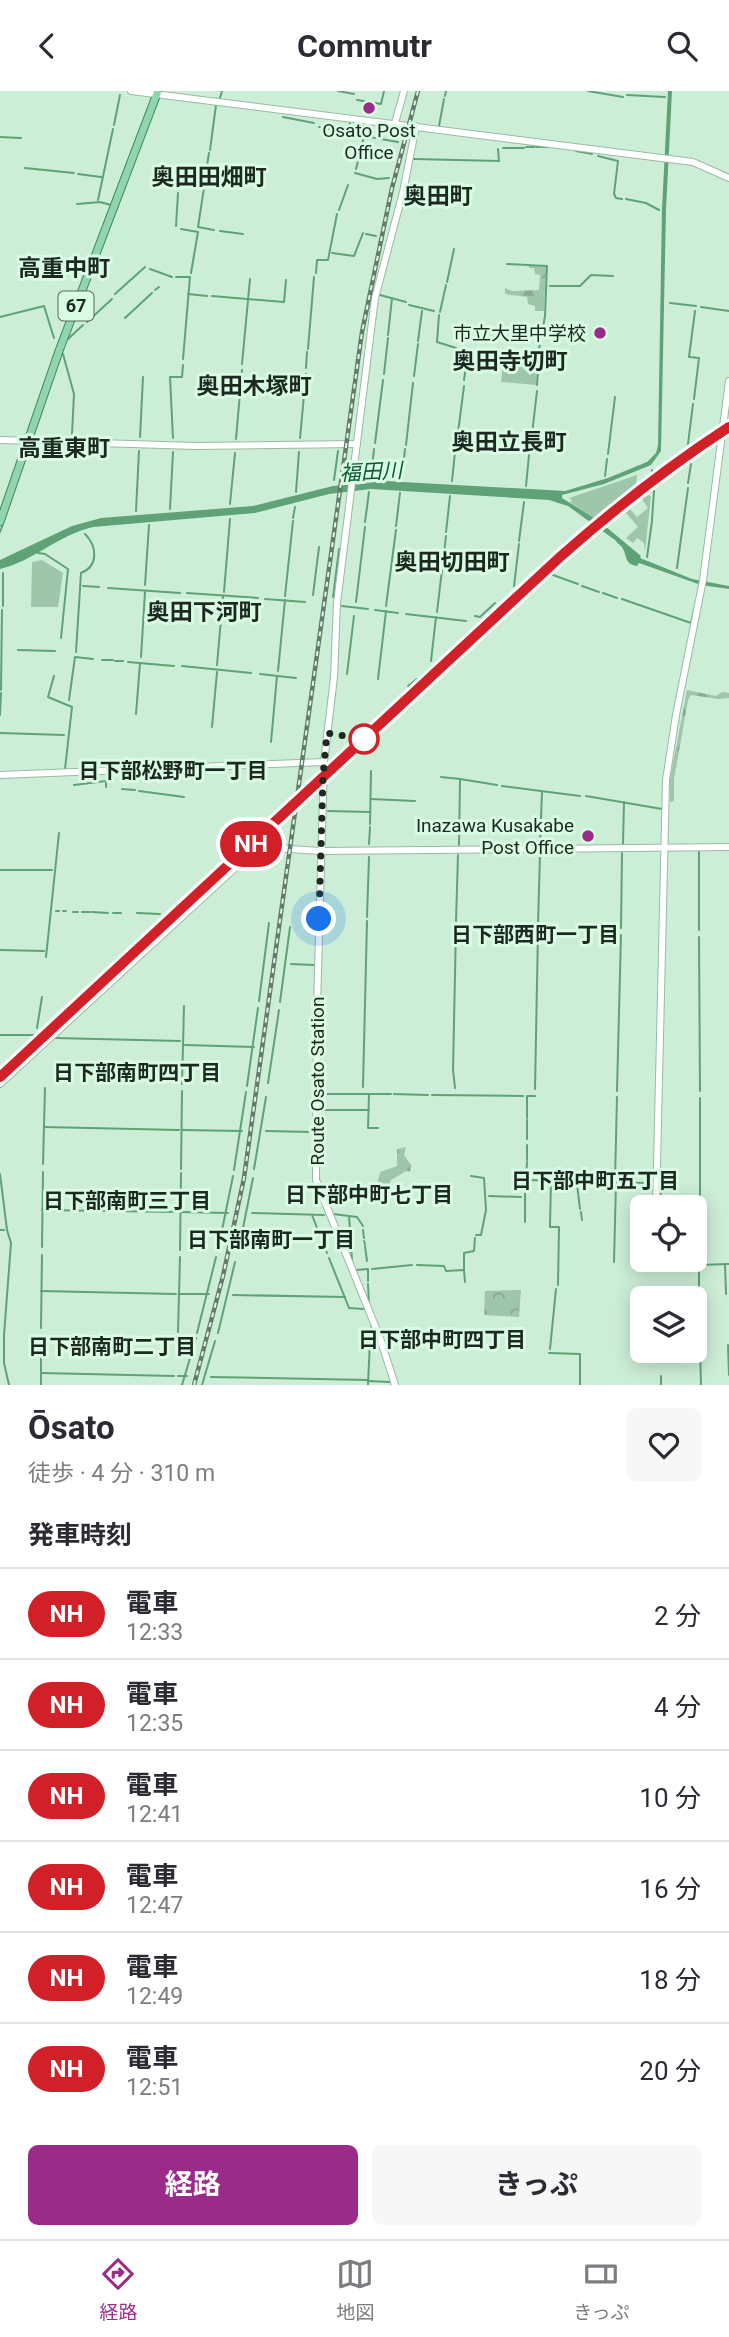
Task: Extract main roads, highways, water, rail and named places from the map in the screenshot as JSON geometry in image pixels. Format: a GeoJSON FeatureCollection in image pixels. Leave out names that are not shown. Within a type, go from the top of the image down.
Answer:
{"type":"FeatureCollection","features":[{"type":"Feature","properties":{"kind":"main road","name":"67"},"geometry":{"type":"LineString","coordinates":[[0,522],[59,351],[158,92]]}},
{"type":"Feature","properties":{"kind":"waterway"},"geometry":{"type":"LineString","coordinates":[[220,98],[222,91]]}},
{"type":"Feature","properties":{"kind":"waterway"},"geometry":{"type":"LineString","coordinates":[[338,91],[354,94]]}},
{"type":"Feature","properties":{"kind":"waterway"},"geometry":{"type":"LineString","coordinates":[[357,100],[381,104],[384,91]]}},
{"type":"Feature","properties":{"kind":"waterway"},"geometry":{"type":"LineString","coordinates":[[445,96],[446,91]]}},
{"type":"Feature","properties":{"kind":"waterway"},"geometry":{"type":"LineString","coordinates":[[588,91],[623,97]]}},
{"type":"Feature","properties":{"kind":"waterway"},"geometry":{"type":"LineString","coordinates":[[114,125],[120,95]]}},
{"type":"Feature","properties":{"kind":"waterway"},"geometry":{"type":"LineString","coordinates":[[627,95],[665,97]]}},
{"type":"Feature","properties":{"kind":"waterway"},"geometry":{"type":"LineString","coordinates":[[439,126],[444,99]]}},
{"type":"Feature","properties":{"kind":"waterway"},"geometry":{"type":"LineString","coordinates":[[210,150],[216,105]]}},
{"type":"Feature","properties":{"kind":"waterway"},"geometry":{"type":"LineString","coordinates":[[283,117],[314,123]]}},
{"type":"Feature","properties":{"kind":"waterway"},"geometry":{"type":"LineString","coordinates":[[348,133],[350,122]]}},
{"type":"Feature","properties":{"kind":"waterway"},"geometry":{"type":"LineString","coordinates":[[319,127],[360,135]]}},
{"type":"Feature","properties":{"kind":"waterway"},"geometry":{"type":"LineString","coordinates":[[98,200],[113,129]]}},
{"type":"Feature","properties":{"kind":"waterway"},"geometry":{"type":"LineString","coordinates":[[361,148],[364,136],[398,142]]}},
{"type":"Feature","properties":{"kind":"waterway"},"geometry":{"type":"LineString","coordinates":[[0,137],[21,138]]}},
{"type":"Feature","properties":{"kind":"waterway"},"geometry":{"type":"LineString","coordinates":[[526,147],[534,147]]}},
{"type":"Feature","properties":{"kind":"waterway"},"geometry":{"type":"LineString","coordinates":[[536,147],[549,147]]}},
{"type":"Feature","properties":{"kind":"waterway"},"geometry":{"type":"LineString","coordinates":[[503,148],[524,148]]}},
{"type":"Feature","properties":{"kind":"waterway"},"geometry":{"type":"LineString","coordinates":[[414,159],[499,161],[498,149]]}},
{"type":"Feature","properties":{"kind":"waterway"},"geometry":{"type":"LineString","coordinates":[[576,151],[592,154]]}},
{"type":"Feature","properties":{"kind":"waterway"},"geometry":{"type":"LineString","coordinates":[[204,185],[209,153]]}},
{"type":"Feature","properties":{"kind":"waterway"},"geometry":{"type":"LineString","coordinates":[[356,169],[360,154]]}},
{"type":"Feature","properties":{"kind":"waterway"},"geometry":{"type":"LineString","coordinates":[[598,156],[618,161],[614,194],[616,198],[622,199]]}},
{"type":"Feature","properties":{"kind":"waterway"},"geometry":{"type":"LineString","coordinates":[[25,168],[74,173]]}},
{"type":"Feature","properties":{"kind":"waterway"},"geometry":{"type":"LineString","coordinates":[[355,173],[377,179],[389,178]]}},
{"type":"Feature","properties":{"kind":"waterway"},"geometry":{"type":"LineString","coordinates":[[78,174],[101,177]]}},
{"type":"Feature","properties":{"kind":"waterway"},"geometry":{"type":"LineString","coordinates":[[339,210],[348,185]]}},
{"type":"Feature","properties":{"kind":"waterway"},"geometry":{"type":"LineString","coordinates":[[204,188],[198,227],[214,230]]}},
{"type":"Feature","properties":{"kind":"waterway"},"geometry":{"type":"LineString","coordinates":[[176,226],[178,193]]}},
{"type":"Feature","properties":{"kind":"waterway"},"geometry":{"type":"LineString","coordinates":[[626,199],[646,203],[659,210]]}},
{"type":"Feature","properties":{"kind":"waterway"},"geometry":{"type":"LineString","coordinates":[[77,204],[100,202],[111,205]]}},
{"type":"Feature","properties":{"kind":"waterway"},"geometry":{"type":"LineString","coordinates":[[316,273],[317,260],[328,260],[337,214]]}},
{"type":"Feature","properties":{"kind":"waterway"},"geometry":{"type":"LineString","coordinates":[[181,229],[198,232],[191,273]]}},
{"type":"Feature","properties":{"kind":"waterway"},"geometry":{"type":"LineString","coordinates":[[220,231],[243,234]]}},
{"type":"Feature","properties":{"kind":"waterway"},"geometry":{"type":"LineString","coordinates":[[332,253],[354,256],[363,233]]}},
{"type":"Feature","properties":{"kind":"waterway"},"geometry":{"type":"LineString","coordinates":[[366,234],[376,236]]}},
{"type":"Feature","properties":{"kind":"waterway"},"geometry":{"type":"LineString","coordinates":[[447,282],[454,249]]}},
{"type":"Feature","properties":{"kind":"waterway"},"geometry":{"type":"LineString","coordinates":[[507,264],[547,266],[545,316],[539,349]]}},
{"type":"Feature","properties":{"kind":"waterway"},"geometry":{"type":"LineString","coordinates":[[115,294],[145,267]]}},
{"type":"Feature","properties":{"kind":"waterway"},"geometry":{"type":"LineString","coordinates":[[150,269],[172,277]]}},
{"type":"Feature","properties":{"kind":"waterway"},"geometry":{"type":"LineString","coordinates":[[550,286],[580,286],[591,275],[613,276]]}},
{"type":"Feature","properties":{"kind":"waterway"},"geometry":{"type":"LineString","coordinates":[[176,277],[190,277],[183,359]]}},
{"type":"Feature","properties":{"kind":"waterway"},"geometry":{"type":"LineString","coordinates":[[308,349],[314,277]]}},
{"type":"Feature","properties":{"kind":"waterway"},"geometry":{"type":"LineString","coordinates":[[242,364],[250,279]]}},
{"type":"Feature","properties":{"kind":"waterway"},"geometry":{"type":"LineString","coordinates":[[212,296],[284,302],[286,280]]}},
{"type":"Feature","properties":{"kind":"waterway"},"geometry":{"type":"LineString","coordinates":[[440,312],[446,285]]}},
{"type":"Feature","properties":{"kind":"waterway"},"geometry":{"type":"LineString","coordinates":[[155,290],[159,287]]}},
{"type":"Feature","properties":{"kind":"waterway"},"geometry":{"type":"LineString","coordinates":[[125,318],[152,293]]}},
{"type":"Feature","properties":{"kind":"waterway"},"geometry":{"type":"LineString","coordinates":[[188,294],[207,296]]}},
{"type":"Feature","properties":{"kind":"waterway"},"geometry":{"type":"LineString","coordinates":[[380,295],[406,302]]}},
{"type":"Feature","properties":{"kind":"waterway"},"geometry":{"type":"LineString","coordinates":[[388,335],[392,298]]}},
{"type":"Feature","properties":{"kind":"waterway"},"geometry":{"type":"LineString","coordinates":[[87,322],[112,299]]}},
{"type":"Feature","properties":{"kind":"waterway"},"geometry":{"type":"LineString","coordinates":[[670,303],[696,306]]}},
{"type":"Feature","properties":{"kind":"waterway"},"geometry":{"type":"LineString","coordinates":[[409,305],[434,311]]}},
{"type":"Feature","properties":{"kind":"waterway"},"geometry":{"type":"LineString","coordinates":[[0,317],[44,306],[54,338]]}},
{"type":"Feature","properties":{"kind":"waterway"},"geometry":{"type":"LineString","coordinates":[[701,307],[729,311]]}},
{"type":"Feature","properties":{"kind":"waterway"},"geometry":{"type":"LineString","coordinates":[[418,341],[422,311]]}},
{"type":"Feature","properties":{"kind":"waterway"},"geometry":{"type":"LineString","coordinates":[[694,399],[699,358],[689,357],[695,311]]}},
{"type":"Feature","properties":{"kind":"waterway"},"geometry":{"type":"LineString","coordinates":[[439,315],[437,342],[456,348]]}},
{"type":"Feature","properties":{"kind":"waterway"},"geometry":{"type":"LineString","coordinates":[[68,339],[83,325]]}},
{"type":"Feature","properties":{"kind":"waterway"},"geometry":{"type":"LineString","coordinates":[[384,374],[388,338]]}},
{"type":"Feature","properties":{"kind":"waterway"},"geometry":{"type":"LineString","coordinates":[[414,376],[418,344]]}},
{"type":"Feature","properties":{"kind":"waterway"},"geometry":{"type":"LineString","coordinates":[[306,368],[307,352]]}},
{"type":"Feature","properties":{"kind":"waterway"},"geometry":{"type":"LineString","coordinates":[[463,353],[468,354],[464,380]]}},
{"type":"Feature","properties":{"kind":"waterway"},"geometry":{"type":"LineString","coordinates":[[63,354],[74,394],[72,434]]}},
{"type":"Feature","properties":{"kind":"waterway"},"geometry":{"type":"LineString","coordinates":[[537,385],[539,354]]}},
{"type":"Feature","properties":{"kind":"waterway"},"geometry":{"type":"LineString","coordinates":[[173,438],[170,377],[182,377],[183,365]]}},
{"type":"Feature","properties":{"kind":"waterway"},"geometry":{"type":"LineString","coordinates":[[236,439],[242,370]]}},
{"type":"Feature","properties":{"kind":"waterway"},"geometry":{"type":"LineString","coordinates":[[300,438],[306,374]]}},
{"type":"Feature","properties":{"kind":"waterway"},"geometry":{"type":"LineString","coordinates":[[140,437],[143,377]]}},
{"type":"Feature","properties":{"kind":"waterway"},"geometry":{"type":"LineString","coordinates":[[375,443],[383,380]]}},
{"type":"Feature","properties":{"kind":"waterway"},"geometry":{"type":"LineString","coordinates":[[406,445],[413,383]]}},
{"type":"Feature","properties":{"kind":"waterway"},"geometry":{"type":"LineString","coordinates":[[456,448],[464,386]]}},
{"type":"Feature","properties":{"kind":"waterway"},"geometry":{"type":"LineString","coordinates":[[530,451],[537,391]]}},
{"type":"Feature","properties":{"kind":"waterway"},"geometry":{"type":"LineString","coordinates":[[608,454],[615,397]]}},
{"type":"Feature","properties":{"kind":"waterway"},"geometry":{"type":"LineString","coordinates":[[688,444],[693,404]]}},
{"type":"Feature","properties":{"kind":"waterway","name":"福田川"},"geometry":{"type":"LineString","coordinates":[[371,477],[374,449]]}},
{"type":"Feature","properties":{"kind":"waterway","name":"福田川"},"geometry":{"type":"LineString","coordinates":[[402,478],[405,449]]}},
{"type":"Feature","properties":{"kind":"waterway"},"geometry":{"type":"LineString","coordinates":[[136,511],[139,451]]}},
{"type":"Feature","properties":{"kind":"waterway","name":"福田川"},"geometry":{"type":"LineString","coordinates":[[334,480],[338,451]]}},
{"type":"Feature","properties":{"kind":"waterway"},"geometry":{"type":"LineString","coordinates":[[170,509],[173,452]]}},
{"type":"Feature","properties":{"kind":"waterway"},"geometry":{"type":"LineString","coordinates":[[296,492],[299,452]]}},
{"type":"Feature","properties":{"kind":"waterway"},"geometry":{"type":"LineString","coordinates":[[452,481],[455,452]]}},
{"type":"Feature","properties":{"kind":"waterway"},"geometry":{"type":"LineString","coordinates":[[230,504],[235,453]]}},
{"type":"Feature","properties":{"kind":"waterway"},"geometry":{"type":"LineString","coordinates":[[526,486],[529,455]]}},
{"type":"Feature","properties":{"kind":"waterway"},"geometry":{"type":"LineString","coordinates":[[605,476],[607,459]]}},
{"type":"Feature","properties":{"kind":"waterway"},"geometry":{"type":"LineString","coordinates":[[688,483],[691,464]]}},
{"type":"Feature","properties":{"kind":"waterway"},"geometry":{"type":"LineString","coordinates":[[652,470],[652,484]]}},
{"type":"Feature","properties":{"kind":"waterway"},"geometry":{"type":"LineString","coordinates":[[677,568],[688,488]]}},
{"type":"Feature","properties":{"kind":"waterway"},"geometry":{"type":"LineString","coordinates":[[652,520],[654,491]]}},
{"type":"Feature","properties":{"kind":"waterway","name":"福田川"},"geometry":{"type":"LineString","coordinates":[[365,522],[369,492]]}},
{"type":"Feature","properties":{"kind":"waterway","name":"福田川"},"geometry":{"type":"LineString","coordinates":[[396,526],[400,493]]}},
{"type":"Feature","properties":{"kind":"waterway"},"geometry":{"type":"LineString","coordinates":[[446,532],[450,496]]}},
{"type":"Feature","properties":{"kind":"waterway"},"geometry":{"type":"LineString","coordinates":[[519,541],[524,502]]}},
{"type":"Feature","properties":{"kind":"waterway"},"geometry":{"type":"LineString","coordinates":[[293,518],[295,507]]}},
{"type":"Feature","properties":{"kind":"waterway"},"geometry":{"type":"LineString","coordinates":[[224,592],[230,519]]}},
{"type":"Feature","properties":{"kind":"waterway"},"geometry":{"type":"LineString","coordinates":[[285,596],[293,521]]}},
{"type":"Feature","properties":{"kind":"waterway"},"geometry":{"type":"LineString","coordinates":[[647,557],[652,521]]}},
{"type":"Feature","properties":{"kind":"waterway"},"geometry":{"type":"LineString","coordinates":[[0,532],[3,524]]}},
{"type":"Feature","properties":{"kind":"waterway"},"geometry":{"type":"LineString","coordinates":[[145,585],[149,525]]}},
{"type":"Feature","properties":{"kind":"waterway"},"geometry":{"type":"LineString","coordinates":[[356,602],[365,527]]}},
{"type":"Feature","properties":{"kind":"waterway"},"geometry":{"type":"LineString","coordinates":[[386,606],[396,530]]}},
{"type":"Feature","properties":{"kind":"waterway"},"geometry":{"type":"LineString","coordinates":[[76,652],[81,573],[91,566],[94,555],[92,544],[85,534]]}},
{"type":"Feature","properties":{"kind":"waterway"},"geometry":{"type":"LineString","coordinates":[[437,612],[446,536]]}},
{"type":"Feature","properties":{"kind":"waterway"},"geometry":{"type":"LineString","coordinates":[[514,586],[519,544]]}},
{"type":"Feature","properties":{"kind":"waterway"},"geometry":{"type":"LineString","coordinates":[[313,595],[319,547]]}},
{"type":"Feature","properties":{"kind":"waterway"},"geometry":{"type":"LineString","coordinates":[[333,597],[339,549]]}},
{"type":"Feature","properties":{"kind":"waterway"},"geometry":{"type":"LineString","coordinates":[[38,553],[45,554],[68,569],[61,638]]}},
{"type":"Feature","properties":{"kind":"waterway"},"geometry":{"type":"LineString","coordinates":[[3,573],[3,606]]}},
{"type":"Feature","properties":{"kind":"waterway"},"geometry":{"type":"LineString","coordinates":[[478,637],[546,574]]}},
{"type":"Feature","properties":{"kind":"waterway"},"geometry":{"type":"LineString","coordinates":[[553,575],[578,584]]}},
{"type":"Feature","properties":{"kind":"waterway"},"geometry":{"type":"LineString","coordinates":[[83,586],[99,587]]}},
{"type":"Feature","properties":{"kind":"waterway"},"geometry":{"type":"LineString","coordinates":[[582,586],[599,592]]}},
{"type":"Feature","properties":{"kind":"waterway"},"geometry":{"type":"LineString","coordinates":[[108,588],[180,593]]}},
{"type":"Feature","properties":{"kind":"waterway"},"geometry":{"type":"LineString","coordinates":[[141,657],[145,592]]}},
{"type":"Feature","properties":{"kind":"waterway"},"geometry":{"type":"LineString","coordinates":[[187,593],[258,598]]}},
{"type":"Feature","properties":{"kind":"waterway"},"geometry":{"type":"LineString","coordinates":[[603,593],[617,598]]}},
{"type":"Feature","properties":{"kind":"waterway"},"geometry":{"type":"LineString","coordinates":[[217,665],[223,596]]}},
{"type":"Feature","properties":{"kind":"waterway"},"geometry":{"type":"LineString","coordinates":[[265,599],[305,602]]}},
{"type":"Feature","properties":{"kind":"waterway"},"geometry":{"type":"LineString","coordinates":[[622,599],[691,623],[694,610]]}},
{"type":"Feature","properties":{"kind":"waterway"},"geometry":{"type":"LineString","coordinates":[[278,671],[285,600]]}},
{"type":"Feature","properties":{"kind":"waterway"},"geometry":{"type":"LineString","coordinates":[[475,616],[480,617],[495,603]]}},
{"type":"Feature","properties":{"kind":"waterway"},"geometry":{"type":"LineString","coordinates":[[342,606],[368,609]]}},
{"type":"Feature","properties":{"kind":"waterway"},"geometry":{"type":"LineString","coordinates":[[1,690],[2,610]]}},
{"type":"Feature","properties":{"kind":"waterway"},"geometry":{"type":"LineString","coordinates":[[375,610],[398,613]]}},
{"type":"Feature","properties":{"kind":"waterway"},"geometry":{"type":"LineString","coordinates":[[378,679],[386,611]]}},
{"type":"Feature","properties":{"kind":"waterway"},"geometry":{"type":"LineString","coordinates":[[406,614],[466,621]]}},
{"type":"Feature","properties":{"kind":"waterway"},"geometry":{"type":"LineString","coordinates":[[347,674],[354,616]]}},
{"type":"Feature","properties":{"kind":"waterway"},"geometry":{"type":"LineString","coordinates":[[431,661],[436,617]]}},
{"type":"Feature","properties":{"kind":"waterway"},"geometry":{"type":"LineString","coordinates":[[442,670],[473,642]]}},
{"type":"Feature","properties":{"kind":"waterway"},"geometry":{"type":"LineString","coordinates":[[18,650],[55,651]]}},
{"type":"Feature","properties":{"kind":"waterway"},"geometry":{"type":"LineString","coordinates":[[69,700],[75,657],[93,659]]}},
{"type":"Feature","properties":{"kind":"waterway"},"geometry":{"type":"LineString","coordinates":[[102,660],[113,660]]}},
{"type":"Feature","properties":{"kind":"waterway"},"geometry":{"type":"LineString","coordinates":[[115,661],[123,661]]}},
{"type":"Feature","properties":{"kind":"waterway"},"geometry":{"type":"LineString","coordinates":[[128,662],[174,666]]}},
{"type":"Feature","properties":{"kind":"waterway"},"geometry":{"type":"LineString","coordinates":[[136,714],[140,663]]}},
{"type":"Feature","properties":{"kind":"waterway"},"geometry":{"type":"LineString","coordinates":[[182,666],[251,673]]}},
{"type":"Feature","properties":{"kind":"waterway"},"geometry":{"type":"LineString","coordinates":[[212,727],[217,672]]}},
{"type":"Feature","properties":{"kind":"waterway"},"geometry":{"type":"LineString","coordinates":[[408,686],[417,679],[425,687],[441,672]]}},
{"type":"Feature","properties":{"kind":"waterway"},"geometry":{"type":"LineString","coordinates":[[260,674],[296,678]]}},
{"type":"Feature","properties":{"kind":"waterway"},"geometry":{"type":"LineString","coordinates":[[54,676],[48,697],[72,707],[65,769]]}},
{"type":"Feature","properties":{"kind":"waterway"},"geometry":{"type":"LineString","coordinates":[[271,742],[277,676]]}},
{"type":"Feature","properties":{"kind":"waterway"},"geometry":{"type":"LineString","coordinates":[[0,715],[1,693]]}},
{"type":"Feature","properties":{"kind":"waterway"},"geometry":{"type":"LineString","coordinates":[[0,733],[64,735]]}},
{"type":"Feature","properties":{"kind":"waterway"},"geometry":{"type":"LineString","coordinates":[[370,824],[371,771]]}},
{"type":"Feature","properties":{"kind":"waterway"},"geometry":{"type":"LineString","coordinates":[[441,777],[460,779],[459,845]]}},
{"type":"Feature","properties":{"kind":"waterway"},"geometry":{"type":"LineString","coordinates":[[460,779],[497,785]]}},
{"type":"Feature","properties":{"kind":"waterway"},"geometry":{"type":"LineString","coordinates":[[74,785],[106,781],[106,787]]}},
{"type":"Feature","properties":{"kind":"waterway"},"geometry":{"type":"LineString","coordinates":[[502,786],[580,796]]}},
{"type":"Feature","properties":{"kind":"waterway"},"geometry":{"type":"LineString","coordinates":[[122,789],[135,790]]}},
{"type":"Feature","properties":{"kind":"waterway"},"geometry":{"type":"LineString","coordinates":[[139,791],[184,797]]}},
{"type":"Feature","properties":{"kind":"waterway"},"geometry":{"type":"LineString","coordinates":[[540,844],[542,792]]}},
{"type":"Feature","properties":{"kind":"waterway"},"geometry":{"type":"LineString","coordinates":[[586,796],[662,809]]}},
{"type":"Feature","properties":{"kind":"waterway"},"geometry":{"type":"LineString","coordinates":[[371,799],[415,801]]}},
{"type":"Feature","properties":{"kind":"waterway"},"geometry":{"type":"LineString","coordinates":[[623,844],[624,802]]}},
{"type":"Feature","properties":{"kind":"waterway"},"geometry":{"type":"LineString","coordinates":[[328,811],[369,812]]}},
{"type":"Feature","properties":{"kind":"waterway"},"geometry":{"type":"LineString","coordinates":[[369,844],[370,827]]}},
{"type":"Feature","properties":{"kind":"waterway"},"geometry":{"type":"LineString","coordinates":[[46,957],[59,833]]}},
{"type":"Feature","properties":{"kind":"waterway"},"geometry":{"type":"LineString","coordinates":[[699,852],[699,930]]}},
{"type":"Feature","properties":{"kind":"waterway"},"geometry":{"type":"LineString","coordinates":[[621,928],[622,853]]}},
{"type":"Feature","properties":{"kind":"waterway"},"geometry":{"type":"LineString","coordinates":[[538,925],[540,854]]}},
{"type":"Feature","properties":{"kind":"waterway"},"geometry":{"type":"LineString","coordinates":[[456,921],[458,855]]}},
{"type":"Feature","properties":{"kind":"waterway"},"geometry":{"type":"LineString","coordinates":[[367,917],[369,857]]}},
{"type":"Feature","properties":{"kind":"waterway"},"geometry":{"type":"LineString","coordinates":[[0,870],[52,870]]}},
{"type":"Feature","properties":{"kind":"waterway"},"geometry":{"type":"LineString","coordinates":[[73,912],[78,912]]}},
{"type":"Feature","properties":{"kind":"waterway"},"geometry":{"type":"LineString","coordinates":[[82,912],[90,912]]}},
{"type":"Feature","properties":{"kind":"waterway"},"geometry":{"type":"LineString","coordinates":[[92,912],[108,913]]}},
{"type":"Feature","properties":{"kind":"waterway"},"geometry":{"type":"LineString","coordinates":[[113,913],[121,913]]}},
{"type":"Feature","properties":{"kind":"waterway"},"geometry":{"type":"LineString","coordinates":[[137,913],[160,914]]}},
{"type":"Feature","properties":{"kind":"waterway"},"geometry":{"type":"LineString","coordinates":[[363,1087],[367,921]]}},
{"type":"Feature","properties":{"kind":"waterway"},"geometry":{"type":"LineString","coordinates":[[259,1001],[269,923]]}},
{"type":"Feature","properties":{"kind":"waterway"},"geometry":{"type":"LineString","coordinates":[[280,1002],[290,927]]}},
{"type":"Feature","properties":{"kind":"waterway"},"geometry":{"type":"LineString","coordinates":[[455,1088],[453,1070],[456,927]]}},
{"type":"Feature","properties":{"kind":"waterway"},"geometry":{"type":"LineString","coordinates":[[535,1089],[538,931]]}},
{"type":"Feature","properties":{"kind":"waterway"},"geometry":{"type":"LineString","coordinates":[[617,1091],[621,935]]}},
{"type":"Feature","properties":{"kind":"waterway"},"geometry":{"type":"LineString","coordinates":[[699,937],[700,1091]]}},
{"type":"Feature","properties":{"kind":"waterway"},"geometry":{"type":"LineString","coordinates":[[0,950],[44,951]]}},
{"type":"Feature","properties":{"kind":"waterway"},"geometry":{"type":"LineString","coordinates":[[291,964],[314,965]]}},
{"type":"Feature","properties":{"kind":"waterway"},"geometry":{"type":"LineString","coordinates":[[37,1028],[42,997]]}},
{"type":"Feature","properties":{"kind":"waterway"},"geometry":{"type":"LineString","coordinates":[[182,1084],[184,1006]]}},
{"type":"Feature","properties":{"kind":"waterway"},"geometry":{"type":"LineString","coordinates":[[247,1086],[258,1008]]}},
{"type":"Feature","properties":{"kind":"waterway"},"geometry":{"type":"LineString","coordinates":[[268,1083],[279,1010]]}},
{"type":"Feature","properties":{"kind":"waterway"},"geometry":{"type":"LineString","coordinates":[[0,1035],[36,1035],[0,1069]]}},
{"type":"Feature","properties":{"kind":"waterway"},"geometry":{"type":"LineString","coordinates":[[55,1038],[180,1041]]}},
{"type":"Feature","properties":{"kind":"waterway"},"geometry":{"type":"LineString","coordinates":[[185,1045],[254,1047]]}},
{"type":"Feature","properties":{"kind":"waterway"},"geometry":{"type":"LineString","coordinates":[[43,1164],[45,1088]]}},
{"type":"Feature","properties":{"kind":"waterway"},"geometry":{"type":"LineString","coordinates":[[181,1169],[182,1091]]}},
{"type":"Feature","properties":{"kind":"waterway"},"geometry":{"type":"LineString","coordinates":[[234,1170],[246,1092]]}},
{"type":"Feature","properties":{"kind":"waterway"},"geometry":{"type":"LineString","coordinates":[[321,1094],[391,1094]]}},
{"type":"Feature","properties":{"kind":"waterway"},"geometry":{"type":"LineString","coordinates":[[369,1094],[368,1128],[378,1128]]}},
{"type":"Feature","properties":{"kind":"waterway"},"geometry":{"type":"LineString","coordinates":[[394,1094],[428,1095]]}},
{"type":"Feature","properties":{"kind":"waterway"},"geometry":{"type":"LineString","coordinates":[[432,1095],[523,1096]]}},
{"type":"Feature","properties":{"kind":"waterway"},"geometry":{"type":"LineString","coordinates":[[527,1118],[527,1096],[535,1096]]}},
{"type":"Feature","properties":{"kind":"waterway"},"geometry":{"type":"LineString","coordinates":[[254,1169],[266,1097]]}},
{"type":"Feature","properties":{"kind":"waterway"},"geometry":{"type":"LineString","coordinates":[[615,1180],[617,1097]]}},
{"type":"Feature","properties":{"kind":"waterway"},"geometry":{"type":"LineString","coordinates":[[700,1098],[700,1195]]}},
{"type":"Feature","properties":{"kind":"waterway"},"geometry":{"type":"LineString","coordinates":[[321,1110],[369,1110]]}},
{"type":"Feature","properties":{"kind":"waterway"},"geometry":{"type":"LineString","coordinates":[[527,1120],[527,1139]]}},
{"type":"Feature","properties":{"kind":"waterway"},"geometry":{"type":"LineString","coordinates":[[44,1127],[179,1130]]}},
{"type":"Feature","properties":{"kind":"waterway"},"geometry":{"type":"LineString","coordinates":[[182,1130],[242,1131]]}},
{"type":"Feature","properties":{"kind":"waterway"},"geometry":{"type":"LineString","coordinates":[[266,1131],[312,1132]]}},
{"type":"Feature","properties":{"kind":"waterway"},"geometry":{"type":"LineString","coordinates":[[527,1145],[527,1160]]}},
{"type":"Feature","properties":{"kind":"waterway"},"geometry":{"type":"LineString","coordinates":[[526,1177],[527,1162]]}},
{"type":"Feature","properties":{"kind":"waterway"},"geometry":{"type":"LineString","coordinates":[[42,1247],[43,1172]]}},
{"type":"Feature","properties":{"kind":"waterway"},"geometry":{"type":"LineString","coordinates":[[180,1250],[181,1173]]}},
{"type":"Feature","properties":{"kind":"waterway"},"geometry":{"type":"LineString","coordinates":[[0,1174],[11,1243],[4,1335],[4,1363],[9,1385]]}},
{"type":"Feature","properties":{"kind":"waterway"},"geometry":{"type":"LineString","coordinates":[[218,1250],[233,1176]]}},
{"type":"Feature","properties":{"kind":"waterway"},"geometry":{"type":"LineString","coordinates":[[471,1176],[484,1178],[486,1210],[481,1235],[476,1235]]}},
{"type":"Feature","properties":{"kind":"waterway"},"geometry":{"type":"LineString","coordinates":[[239,1248],[253,1178]]}},
{"type":"Feature","properties":{"kind":"waterway"},"geometry":{"type":"LineString","coordinates":[[526,1180],[571,1181]]}},
{"type":"Feature","properties":{"kind":"waterway"},"geometry":{"type":"LineString","coordinates":[[551,1181],[550,1227],[559,1227],[558,1285]]}},
{"type":"Feature","properties":{"kind":"waterway"},"geometry":{"type":"LineString","coordinates":[[577,1182],[653,1183]]}},
{"type":"Feature","properties":{"kind":"waterway"},"geometry":{"type":"LineString","coordinates":[[614,1262],[616,1182]]}},
{"type":"Feature","properties":{"kind":"waterway"},"geometry":{"type":"LineString","coordinates":[[660,1195],[661,1183]]}},
{"type":"Feature","properties":{"kind":"waterway"},"geometry":{"type":"LineString","coordinates":[[577,1184],[580,1209]]}},
{"type":"Feature","properties":{"kind":"waterway"},"geometry":{"type":"LineString","coordinates":[[525,1193],[525,1222]]}},
{"type":"Feature","properties":{"kind":"waterway"},"geometry":{"type":"LineString","coordinates":[[489,1196],[521,1197]]}},
{"type":"Feature","properties":{"kind":"waterway"},"geometry":{"type":"LineString","coordinates":[[42,1210],[177,1212]]}},
{"type":"Feature","properties":{"kind":"waterway"},"geometry":{"type":"LineString","coordinates":[[180,1212],[228,1213]]}},
{"type":"Feature","properties":{"kind":"waterway"},"geometry":{"type":"LineString","coordinates":[[581,1212],[582,1220]]}},
{"type":"Feature","properties":{"kind":"waterway"},"geometry":{"type":"LineString","coordinates":[[252,1213],[324,1215]]}},
{"type":"Feature","properties":{"kind":"waterway"},"geometry":{"type":"LineString","coordinates":[[333,1214],[357,1217],[363,1226]]}},
{"type":"Feature","properties":{"kind":"waterway"},"geometry":{"type":"LineString","coordinates":[[312,1215],[327,1253]]}},
{"type":"Feature","properties":{"kind":"waterway"},"geometry":{"type":"LineString","coordinates":[[349,1216],[352,1260]]}},
{"type":"Feature","properties":{"kind":"waterway"},"geometry":{"type":"LineString","coordinates":[[363,1230],[364,1238]]}},
{"type":"Feature","properties":{"kind":"waterway"},"geometry":{"type":"LineString","coordinates":[[464,1270],[464,1253],[474,1251],[475,1238]]}},
{"type":"Feature","properties":{"kind":"waterway"},"geometry":{"type":"LineString","coordinates":[[365,1246],[367,1261]]}},
{"type":"Feature","properties":{"kind":"waterway"},"geometry":{"type":"LineString","coordinates":[[41,1328],[42,1255]]}},
{"type":"Feature","properties":{"kind":"waterway"},"geometry":{"type":"LineString","coordinates":[[178,1332],[180,1257]]}},
{"type":"Feature","properties":{"kind":"waterway"},"geometry":{"type":"LineString","coordinates":[[197,1333],[216,1257]]}},
{"type":"Feature","properties":{"kind":"waterway"},"geometry":{"type":"LineString","coordinates":[[329,1258],[349,1308],[364,1309]]}},
{"type":"Feature","properties":{"kind":"waterway"},"geometry":{"type":"LineString","coordinates":[[218,1333],[235,1262]]}},
{"type":"Feature","properties":{"kind":"waterway"},"geometry":{"type":"LineString","coordinates":[[725,1264],[726,1294]]}},
{"type":"Feature","properties":{"kind":"waterway"},"geometry":{"type":"LineString","coordinates":[[699,1286],[699,1265],[729,1264]]}},
{"type":"Feature","properties":{"kind":"waterway"},"geometry":{"type":"LineString","coordinates":[[372,1269],[412,1265]]}},
{"type":"Feature","properties":{"kind":"waterway"},"geometry":{"type":"LineString","coordinates":[[417,1265],[444,1266],[446,1271],[464,1270],[465,1282]]}},
{"type":"Feature","properties":{"kind":"waterway"},"geometry":{"type":"LineString","coordinates":[[356,1270],[368,1269],[368,1281]]}},
{"type":"Feature","properties":{"kind":"waterway"},"geometry":{"type":"LineString","coordinates":[[368,1284],[369,1304]]}},
{"type":"Feature","properties":{"kind":"waterway"},"geometry":{"type":"LineString","coordinates":[[550,1349],[556,1289]]}},
{"type":"Feature","properties":{"kind":"waterway"},"geometry":{"type":"LineString","coordinates":[[41,1291],[176,1294]]}},
{"type":"Feature","properties":{"kind":"waterway"},"geometry":{"type":"LineString","coordinates":[[179,1294],[209,1294]]}},
{"type":"Feature","properties":{"kind":"waterway"},"geometry":{"type":"LineString","coordinates":[[233,1295],[345,1297]]}},
{"type":"Feature","properties":{"kind":"waterway"},"geometry":{"type":"LineString","coordinates":[[371,1327],[371,1337]]}},
{"type":"Feature","properties":{"kind":"waterway"},"geometry":{"type":"LineString","coordinates":[[41,1337],[41,1385]]}},
{"type":"Feature","properties":{"kind":"waterway"},"geometry":{"type":"LineString","coordinates":[[182,1385],[196,1338]]}},
{"type":"Feature","properties":{"kind":"waterway"},"geometry":{"type":"LineString","coordinates":[[202,1385],[215,1341]]}},
{"type":"Feature","properties":{"kind":"waterway"},"geometry":{"type":"LineString","coordinates":[[368,1385],[370,1341]]}},
{"type":"Feature","properties":{"kind":"waterway"},"geometry":{"type":"LineString","coordinates":[[728,1345],[729,1375]]}},
{"type":"Feature","properties":{"kind":"waterway"},"geometry":{"type":"LineString","coordinates":[[549,1353],[580,1354],[580,1385]]}},
{"type":"Feature","properties":{"kind":"waterway"},"geometry":{"type":"LineString","coordinates":[[700,1363],[701,1385]]}},
{"type":"Feature","properties":{"kind":"waterway"},"geometry":{"type":"LineString","coordinates":[[41,1373],[174,1376]]}},
{"type":"Feature","properties":{"kind":"waterway"},"geometry":{"type":"LineString","coordinates":[[178,1376],[187,1376]]}},
{"type":"Feature","properties":{"kind":"waterway"},"geometry":{"type":"LineString","coordinates":[[661,1376],[661,1385]]}},
{"type":"Feature","properties":{"kind":"waterway"},"geometry":{"type":"LineString","coordinates":[[211,1377],[368,1380]]}},
{"type":"Feature","properties":{"kind":"waterway"},"geometry":{"type":"LineString","coordinates":[[368,1381],[390,1382]]}},
{"type":"Feature","properties":{"kind":"railway"},"geometry":{"type":"LineString","coordinates":[[194,1385],[223,1276],[244,1178],[362,332],[392,188],[418,91]]}},
{"type":"Feature","properties":{"kind":"railway"},"geometry":{"type":"LineString","coordinates":[[0,1077],[560,557],[665,471],[729,427]]}},
{"type":"Feature","properties":{"kind":"train","name":"NH"},"geometry":{"type":"LineString","coordinates":[[0,1077],[593,527],[698,447],[729,427]]}},
{"type":"Feature","properties":{"kind":"place","name":"Osato Post Office"},"geometry":{"type":"Point","coordinates":[369,108]}},
{"type":"Feature","properties":{"kind":"place","name":"市立大里中学校"},"geometry":{"type":"Point","coordinates":[600,333]}},
{"type":"Feature","properties":{"kind":"place","name":"Inazawa Kusakabe Post Office"},"geometry":{"type":"Point","coordinates":[588,836]}},
{"type":"Feature","properties":{"kind":"district","name":"奥田田畑町"},"geometry":{"type":"Point","coordinates":[209,177]}},
{"type":"Feature","properties":{"kind":"district","name":"奥田町"},"geometry":{"type":"Point","coordinates":[438,196]}},
{"type":"Feature","properties":{"kind":"district","name":"高重中町"},"geometry":{"type":"Point","coordinates":[64,268]}},
{"type":"Feature","properties":{"kind":"district","name":"奥田寺切町"},"geometry":{"type":"Point","coordinates":[510,361]}},
{"type":"Feature","properties":{"kind":"district","name":"奥田木塚町"},"geometry":{"type":"Point","coordinates":[254,386]}},
{"type":"Feature","properties":{"kind":"district","name":"奥田立長町"},"geometry":{"type":"Point","coordinates":[509,442]}},
{"type":"Feature","properties":{"kind":"district","name":"高重東町"},"geometry":{"type":"Point","coordinates":[64,448]}},
{"type":"Feature","properties":{"kind":"district","name":"奥田切田町"},"geometry":{"type":"Point","coordinates":[452,562]}},
{"type":"Feature","properties":{"kind":"district","name":"奥田下河町"},"geometry":{"type":"Point","coordinates":[204,612]}},
{"type":"Feature","properties":{"kind":"district","name":"日下部松野町一丁目"},"geometry":{"type":"Point","coordinates":[173,771]}},
{"type":"Feature","properties":{"kind":"district","name":"日下部西町一丁目"},"geometry":{"type":"Point","coordinates":[535,935]}},
{"type":"Feature","properties":{"kind":"district","name":"日下部南町四丁目"},"geometry":{"type":"Point","coordinates":[137,1073]}},
{"type":"Feature","properties":{"kind":"district","name":"日下部中町五丁目"},"geometry":{"type":"Point","coordinates":[595,1181]}},
{"type":"Feature","properties":{"kind":"district","name":"日下部中町七丁目"},"geometry":{"type":"Point","coordinates":[369,1195]}},
{"type":"Feature","properties":{"kind":"district","name":"日下部南町三丁目"},"geometry":{"type":"Point","coordinates":[127,1201]}},
{"type":"Feature","properties":{"kind":"district","name":"日下部南町一丁目"},"geometry":{"type":"Point","coordinates":[271,1240]}},
{"type":"Feature","properties":{"kind":"district","name":"日下部中町四丁目"},"geometry":{"type":"Point","coordinates":[442,1340]}},
{"type":"Feature","properties":{"kind":"district","name":"日下部南町二丁目"},"geometry":{"type":"Point","coordinates":[112,1347]}}]}
